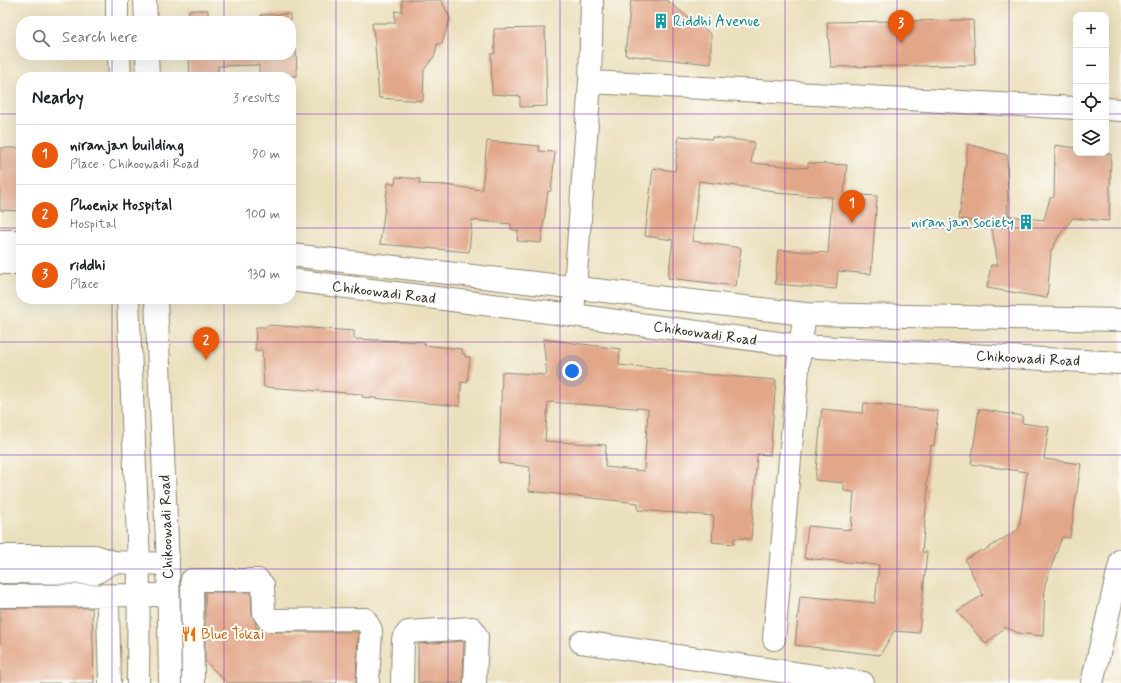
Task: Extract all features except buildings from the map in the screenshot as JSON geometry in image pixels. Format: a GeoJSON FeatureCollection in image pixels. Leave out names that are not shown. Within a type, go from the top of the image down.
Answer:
{"type":"FeatureCollection","features":[{"type":"Feature","properties":{"kind":"street"},"geometry":{"type":"LineString","coordinates":[[117,0],[118,16]]}},
{"type":"Feature","properties":{"kind":"street"},"geometry":{"type":"LineString","coordinates":[[145,0],[146,16]]}},
{"type":"Feature","properties":{"kind":"street"},"geometry":{"type":"LineString","coordinates":[[573,315],[590,82],[592,0]]}},
{"type":"Feature","properties":{"kind":"street"},"geometry":{"type":"LineString","coordinates":[[119,60],[120,72]]}},
{"type":"Feature","properties":{"kind":"street"},"geometry":{"type":"LineString","coordinates":[[147,60],[148,72]]}},
{"type":"Feature","properties":{"kind":"street"},"geometry":{"type":"LineString","coordinates":[[590,82],[1073,108]]}},
{"type":"Feature","properties":{"kind":"street"},"geometry":{"type":"LineString","coordinates":[[1109,109],[1121,110]]}},
{"type":"Feature","properties":{"kind":"street"},"geometry":{"type":"LineString","coordinates":[[0,241],[16,241]]}},
{"type":"Feature","properties":{"kind":"street","name":"Chikoowadi Road"},"geometry":{"type":"LineString","coordinates":[[296,256],[805,314],[1121,320]]}},
{"type":"Feature","properties":{"kind":"street"},"geometry":{"type":"LineString","coordinates":[[0,263],[16,263]]}},
{"type":"Feature","properties":{"kind":"street","name":"Chikoowadi Road"},"geometry":{"type":"LineString","coordinates":[[296,281],[573,315],[800,346],[1121,363]]}},
{"type":"Feature","properties":{"kind":"street","name":"Chikoowadi Road"},"geometry":{"type":"LineString","coordinates":[[128,304],[139,579],[138,683]]}},
{"type":"Feature","properties":{"kind":"street","name":"Chikoowadi Road"},"geometry":{"type":"LineString","coordinates":[[156,304],[168,580],[170,683]]}},
{"type":"Feature","properties":{"kind":"street"},"geometry":{"type":"LineString","coordinates":[[774,639],[800,346],[805,314]]}},
{"type":"Feature","properties":{"kind":"street"},"geometry":{"type":"LineString","coordinates":[[134,438],[162,438]]}},
{"type":"Feature","properties":{"kind":"street"},"geometry":{"type":"LineString","coordinates":[[0,556],[95,556],[113,562],[139,579],[168,580]]}},
{"type":"Feature","properties":{"kind":"street"},"geometry":{"type":"LineString","coordinates":[[1092,683],[1121,560]]}},
{"type":"Feature","properties":{"kind":"street"},"geometry":{"type":"LineString","coordinates":[[0,572],[95,573],[113,562]]}},
{"type":"Feature","properties":{"kind":"street"},"geometry":{"type":"LineString","coordinates":[[0,596],[139,579],[258,580],[263,585],[264,613],[268,620],[365,619],[371,630],[368,683]]}},
{"type":"Feature","properties":{"kind":"street"},"geometry":{"type":"LineString","coordinates":[[192,580],[193,683]]}},
{"type":"Feature","properties":{"kind":"street"},"geometry":{"type":"LineString","coordinates":[[108,610],[110,683]]}},
{"type":"Feature","properties":{"kind":"street"},"geometry":{"type":"LineString","coordinates":[[402,683],[403,639],[408,632],[472,628],[477,637],[475,683]]}},
{"type":"Feature","properties":{"kind":"street"},"geometry":{"type":"LineString","coordinates":[[581,642],[864,683]]}},
{"type":"Feature","properties":{"kind":"place","name":"Riddhi Avenue"},"geometry":{"type":"Point","coordinates":[661,21]}},
{"type":"Feature","properties":{"kind":"place","name":"riddhi"},"geometry":{"type":"Point","coordinates":[901,43]}},
{"type":"Feature","properties":{"kind":"place","name":"niranjan society"},"geometry":{"type":"Point","coordinates":[1026,222]}},
{"type":"Feature","properties":{"kind":"place","name":"niranjan building"},"geometry":{"type":"Point","coordinates":[852,223]}},
{"type":"Feature","properties":{"kind":"place","name":"Phoenix Hospital"},"geometry":{"type":"Point","coordinates":[206,360]}},
{"type":"Feature","properties":{"kind":"place","name":"Blue Tokai"},"geometry":{"type":"Point","coordinates":[189,634]}}]}
